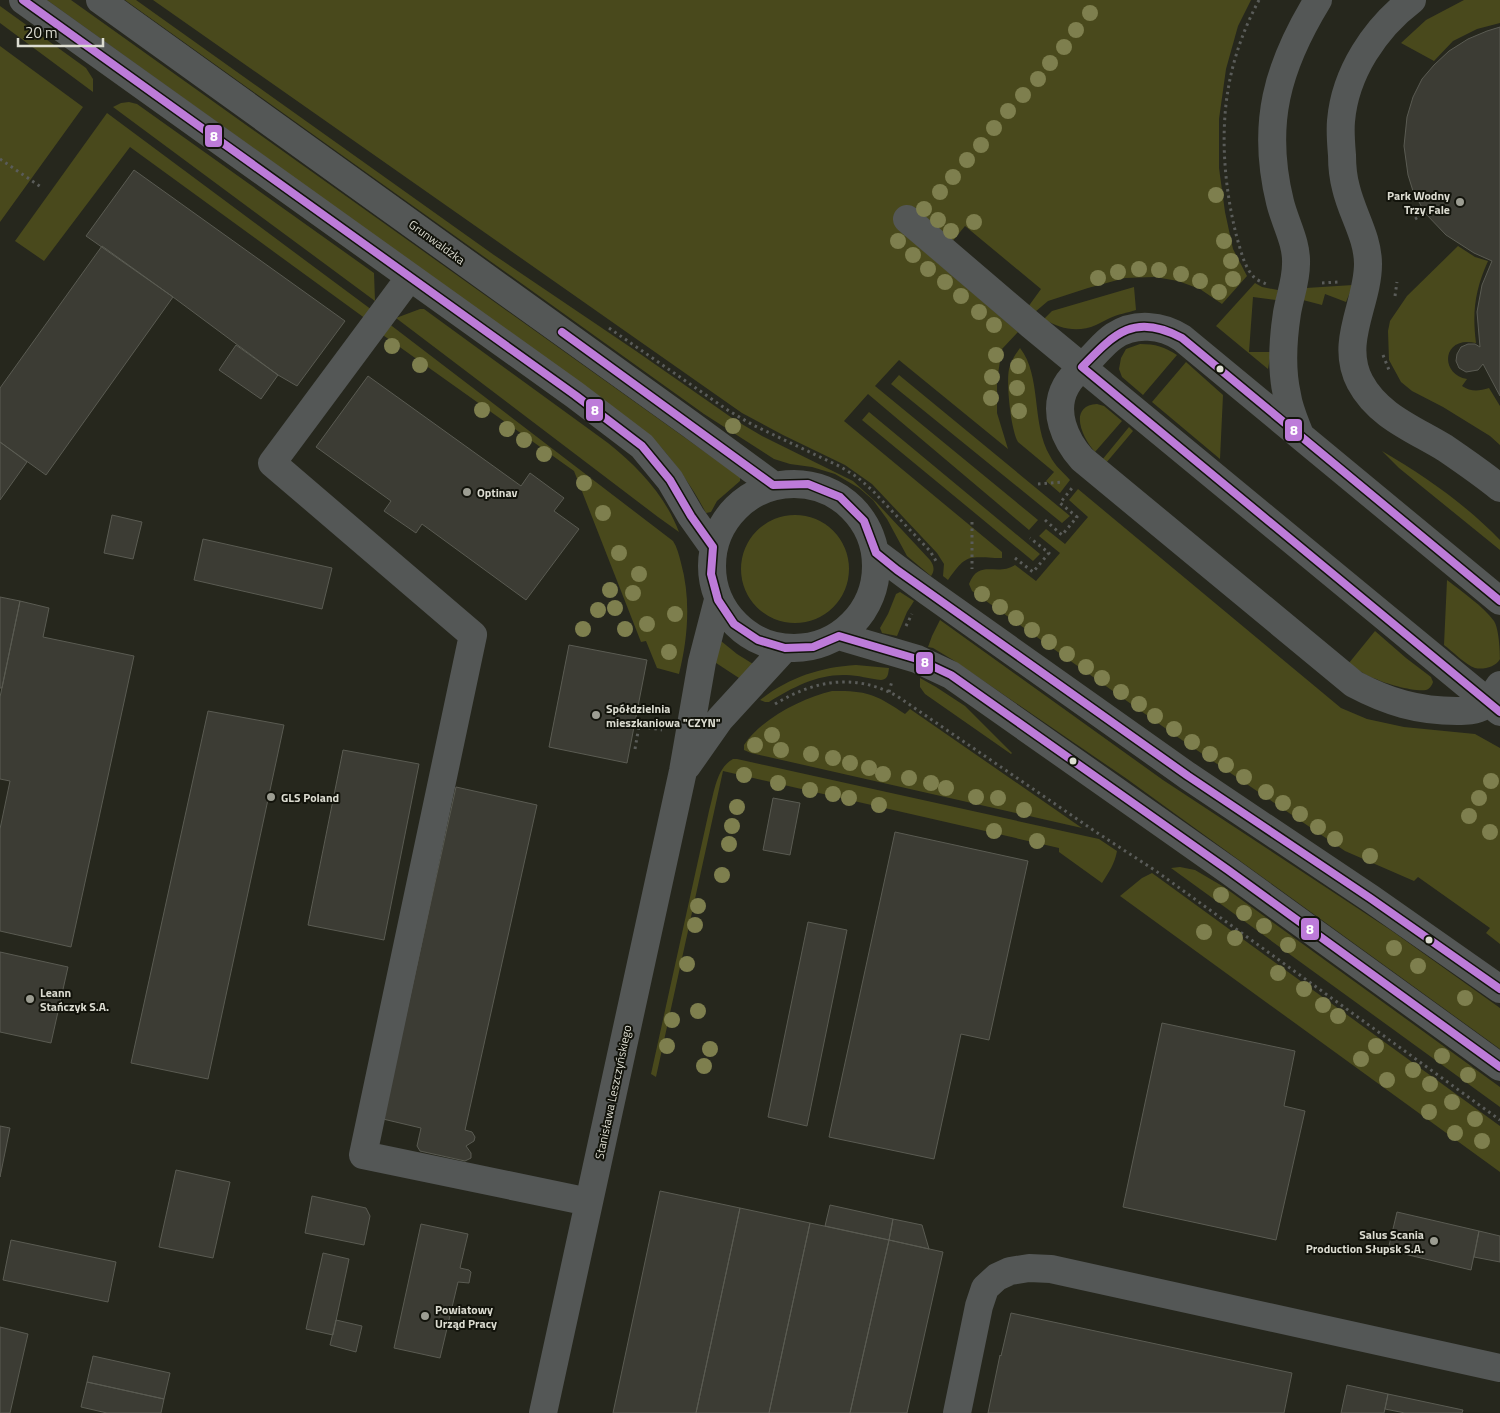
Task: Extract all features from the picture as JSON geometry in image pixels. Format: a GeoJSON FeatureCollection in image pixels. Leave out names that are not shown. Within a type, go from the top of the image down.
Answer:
{"type":"FeatureCollection","features":[{"type":"Feature","properties":{"kind":"street"},"geometry":{"type":"LineString","coordinates":[[23,0],[575,395],[642,446],[670,480],[691,516],[713,547]]}},
{"type":"Feature","properties":{"kind":"street","name":"Grunwaldzka"},"geometry":{"type":"LineString","coordinates":[[100,0],[773,485]]}},
{"type":"Feature","properties":{"kind":"street"},"geometry":{"type":"LineString","coordinates":[[1300,435],[1287,396],[1284,367],[1286,326],[1296,258],[1292,237],[1277,190],[1273,158],[1273,116],[1278,89],[1286,65],[1307,18],[1318,0]]}},
{"type":"Feature","properties":{"kind":"street"},"geometry":{"type":"LineString","coordinates":[[1412,0],[1394,14],[1368,47],[1347,90],[1341,119],[1340,135],[1343,174],[1350,204],[1367,247],[1368,279],[1354,329],[1352,350],[1357,375],[1366,391],[1382,410],[1481,472],[1500,488]]}},
{"type":"Feature","properties":{"kind":"street"},"geometry":{"type":"LineString","coordinates":[[907,219],[1082,367],[1496,699],[1475,710],[1435,711],[1390,701],[1354,684],[1082,459],[1072,448],[1063,428],[1060,409],[1065,387],[1082,367],[1114,336],[1125,330],[1148,326],[1172,331],[1500,601]]}},
{"type":"Feature","properties":{"kind":"street"},"geometry":{"type":"LineString","coordinates":[[410,277],[272,463],[472,635],[363,1155],[589,1202]]}},
{"type":"Feature","properties":{"kind":"street"},"geometry":{"type":"LineString","coordinates":[[808,484],[840,497],[864,521],[876,553],[875,585],[862,614],[839,636],[813,647],[785,648],[758,640],[734,624],[718,600],[711,574],[713,547],[725,520],[746,498],[773,485],[808,484]]}},
{"type":"Feature","properties":{"kind":"street"},"geometry":{"type":"LineString","coordinates":[[876,553],[1188,776],[1378,903],[1500,989]]}},
{"type":"Feature","properties":{"kind":"street","name":"Stanisława Leszczyńskiego"},"geometry":{"type":"LineString","coordinates":[[543,1413],[683,771],[702,662],[718,600]]}},
{"type":"Feature","properties":{"kind":"street"},"geometry":{"type":"LineString","coordinates":[[839,636],[917,659],[951,675],[1228,870],[1500,1067]]}},
{"type":"Feature","properties":{"kind":"street","name":"Stanisława Leszczyńskiego"},"geometry":{"type":"LineString","coordinates":[[683,771],[720,719],[785,648]]}},
{"type":"Feature","properties":{"kind":"street"},"geometry":{"type":"LineString","coordinates":[[957,1413],[978,1306],[985,1288],[996,1278],[1010,1271],[1029,1268],[1051,1269],[1500,1368]]}},
{"type":"Feature","properties":{"kind":"path"},"geometry":{"type":"LineString","coordinates":[[1258,0],[1240,42],[1228,90],[1225,113],[1224,143],[1227,186],[1233,222],[1246,266],[1254,278],[1278,287],[1368,279],[1395,279],[1397,288],[1394,299]]}},
{"type":"Feature","properties":{"kind":"path"},"geometry":{"type":"LineString","coordinates":[[0,159],[42,187]]}},
{"type":"Feature","properties":{"kind":"path"},"geometry":{"type":"LineString","coordinates":[[1415,219],[1423,214]]}},
{"type":"Feature","properties":{"kind":"path"},"geometry":{"type":"LineString","coordinates":[[606,326],[729,411],[841,467],[857,477],[872,490],[930,552],[935,560],[938,573],[936,579],[910,616],[898,653]]}},
{"type":"Feature","properties":{"kind":"path"},"geometry":{"type":"LineString","coordinates":[[1383,347],[1384,356],[1392,377]]}},
{"type":"Feature","properties":{"kind":"path"},"geometry":{"type":"LineString","coordinates":[[1045,520],[1062,535],[1077,517],[1060,502],[1077,481]]}},
{"type":"Feature","properties":{"kind":"path"},"geometry":{"type":"LineString","coordinates":[[1038,484],[1068,482]]}},
{"type":"Feature","properties":{"kind":"path"},"geometry":{"type":"LineString","coordinates":[[972,522],[972,569]]}},
{"type":"Feature","properties":{"kind":"path"},"geometry":{"type":"LineString","coordinates":[[1015,558],[1033,572],[1049,553],[1030,538]]}},
{"type":"Feature","properties":{"kind":"path"},"geometry":{"type":"LineString","coordinates":[[772,706],[800,690],[833,682],[862,683],[883,689],[897,696],[1156,872],[1500,1120]]}},
{"type":"Feature","properties":{"kind":"path"},"geometry":{"type":"LineString","coordinates":[[635,749],[639,726],[670,731]]}},
{"type":"Feature","properties":{"kind":"shaded area"},"geometry":{"type":"Polygon","coordinates":[[[47,0],[71,0],[740,477],[740,481],[717,501],[711,512],[706,513],[685,478],[660,446],[303,184],[47,0]]]}},
{"type":"Feature","properties":{"kind":"shaded area"},"geometry":{"type":"Polygon","coordinates":[[[125,0],[136,0],[494,255],[735,420],[762,436],[853,481],[876,502],[930,560],[934,568],[931,576],[907,556],[887,519],[873,500],[859,488],[835,474],[774,459],[704,414],[125,0]]]}},
{"type":"Feature","properties":{"kind":"shaded area"},"geometry":{"type":"Polygon","coordinates":[[[153,0],[1251,0],[1238,26],[1226,69],[1219,119],[1219,168],[1225,212],[1233,249],[1247,276],[1222,304],[1200,289],[1178,281],[1155,277],[1125,278],[1048,301],[1035,312],[1028,307],[1041,289],[965,226],[951,243],[897,228],[1018,332],[1002,349],[997,380],[997,413],[1008,449],[899,360],[875,386],[1038,520],[1029,530],[868,394],[844,421],[1002,552],[1002,558],[976,557],[965,560],[948,580],[943,576],[944,564],[937,553],[872,484],[845,465],[742,413],[153,0]]]}},
{"type":"Feature","properties":{"kind":"shaded area"},"geometry":{"type":"Polygon","coordinates":[[[1464,0],[1500,0],[1500,23],[1477,29],[1453,41],[1434,61],[1401,43],[1426,20],[1464,0]]]}},
{"type":"Feature","properties":{"kind":"shaded area"},"geometry":{"type":"Polygon","coordinates":[[[0,6],[86,68],[93,79],[93,92],[0,23],[0,6]]]}},
{"type":"Feature","properties":{"kind":"shaded area"},"geometry":{"type":"Polygon","coordinates":[[[0,46],[83,107],[0,222],[0,46]]]}},
{"type":"Feature","properties":{"kind":"shaded area"},"geometry":{"type":"Polygon","coordinates":[[[129,102],[137,104],[374,273],[375,301],[113,107],[129,102]]]}},
{"type":"Feature","properties":{"kind":"shaded area"},"geometry":{"type":"Polygon","coordinates":[[[107,113],[372,310],[366,319],[130,147],[44,261],[15,241],[107,113]]]}},
{"type":"Feature","properties":{"kind":"shaded area"},"geometry":{"type":"Polygon","coordinates":[[[1458,246],[1475,257],[1488,261],[1477,292],[1474,321],[1476,343],[1465,342],[1456,345],[1448,356],[1449,363],[1452,370],[1458,376],[1467,379],[1462,386],[1475,390],[1489,388],[1500,406],[1500,445],[1490,436],[1443,407],[1412,391],[1401,382],[1389,360],[1388,331],[1390,321],[1407,296],[1458,246]]]}},
{"type":"Feature","properties":{"kind":"shaded area"},"geometry":{"type":"Polygon","coordinates":[[[1255,283],[1262,287],[1278,290],[1276,300],[1253,297],[1249,352],[1271,352],[1268,369],[1216,326],[1255,283]]]}},
{"type":"Feature","properties":{"kind":"shaded area"},"geometry":{"type":"Polygon","coordinates":[[[1353,285],[1346,302],[1325,294],[1322,305],[1303,300],[1306,288],[1353,285]]]}},
{"type":"Feature","properties":{"kind":"shaded area"},"geometry":{"type":"Polygon","coordinates":[[[1134,287],[1136,310],[1098,324],[1083,329],[1069,329],[1044,319],[1052,311],[1134,287]]]}},
{"type":"Feature","properties":{"kind":"shaded area"},"geometry":{"type":"Polygon","coordinates":[[[424,309],[619,452],[650,483],[666,506],[679,532],[396,318],[424,309]]]}},
{"type":"Feature","properties":{"kind":"shaded area"},"geometry":{"type":"Polygon","coordinates":[[[388,323],[673,541],[679,554],[687,604],[685,647],[679,674],[657,668],[646,641],[641,642],[574,471],[380,333],[388,323]]]}},
{"type":"Feature","properties":{"kind":"shaded area"},"geometry":{"type":"Polygon","coordinates":[[[1140,344],[1160,346],[1177,355],[1143,395],[1122,377],[1119,369],[1121,358],[1126,349],[1140,344]]]}},
{"type":"Feature","properties":{"kind":"shaded area"},"geometry":{"type":"Polygon","coordinates":[[[1020,348],[1027,359],[1031,372],[1040,430],[1044,443],[1054,463],[1070,480],[1060,493],[1046,481],[1054,472],[1018,442],[1015,436],[1010,407],[1008,376],[1011,363],[1020,348]]]}},
{"type":"Feature","properties":{"kind":"shaded area"},"geometry":{"type":"Polygon","coordinates":[[[1186,362],[1223,395],[1220,459],[1152,402],[1186,362]]]}},
{"type":"Feature","properties":{"kind":"shaded area"},"geometry":{"type":"Polygon","coordinates":[[[899,375],[1070,516],[1062,523],[891,384],[899,375]]]}},
{"type":"Feature","properties":{"kind":"shaded area"},"geometry":{"type":"Polygon","coordinates":[[[1097,404],[1104,406],[1122,421],[1095,452],[1082,432],[1080,417],[1082,411],[1088,406],[1097,404]]]}},
{"type":"Feature","properties":{"kind":"shaded area"},"geometry":{"type":"Polygon","coordinates":[[[869,412],[1040,554],[1033,561],[862,420],[869,412]]]}},
{"type":"Feature","properties":{"kind":"shaded area"},"geometry":{"type":"Polygon","coordinates":[[[1129,427],[1133,431],[1106,463],[1102,460],[1129,427]]]}},
{"type":"Feature","properties":{"kind":"shaded area"},"geometry":{"type":"Polygon","coordinates":[[[1382,451],[1414,470],[1473,514],[1500,540],[1500,550],[1399,468],[1382,451]]]}},
{"type":"Feature","properties":{"kind":"shaded area"},"geometry":{"type":"Polygon","coordinates":[[[1078,489],[1341,708],[1367,719],[1404,727],[1475,734],[1500,748],[1500,944],[1486,933],[1490,928],[1418,877],[1414,881],[1345,851],[1179,738],[972,591],[969,584],[973,576],[978,572],[1008,568],[1015,565],[1036,581],[1060,553],[1039,536],[1046,529],[1065,544],[1088,517],[1069,500],[1078,489]]]}},
{"type":"Feature","properties":{"kind":"shaded area"},"geometry":{"type":"Polygon","coordinates":[[[795,515],[816,519],[833,531],[845,548],[849,569],[845,590],[833,607],[816,619],[795,623],[774,619],[757,607],[745,590],[741,569],[745,548],[757,531],[774,519],[795,515]]]}},
{"type":"Feature","properties":{"kind":"shaded area"},"geometry":{"type":"Polygon","coordinates":[[[1447,580],[1478,605],[1494,621],[1498,634],[1500,659],[1492,666],[1475,668],[1463,661],[1444,645],[1447,580]]]}},
{"type":"Feature","properties":{"kind":"shaded area"},"geometry":{"type":"Polygon","coordinates":[[[900,592],[914,601],[897,636],[882,633],[880,628],[896,594],[900,592]]]}},
{"type":"Feature","properties":{"kind":"shaded area"},"geometry":{"type":"Polygon","coordinates":[[[940,620],[1163,780],[1392,931],[1500,1008],[1500,1049],[1127,779],[953,660],[928,647],[940,620]]]}},
{"type":"Feature","properties":{"kind":"shaded area"},"geometry":{"type":"Polygon","coordinates":[[[1375,631],[1431,677],[1433,682],[1430,688],[1415,690],[1386,683],[1372,678],[1349,663],[1375,631]]]}},
{"type":"Feature","properties":{"kind":"shaded area"},"geometry":{"type":"Polygon","coordinates":[[[721,641],[753,664],[739,678],[713,661],[721,641]]]}},
{"type":"Feature","properties":{"kind":"shaded area"},"geometry":{"type":"Polygon","coordinates":[[[856,665],[889,668],[888,675],[885,679],[881,680],[850,675],[836,675],[806,683],[787,691],[769,702],[760,700],[771,692],[805,675],[830,668],[856,665]]]}},
{"type":"Feature","properties":{"kind":"shaded area"},"geometry":{"type":"Polygon","coordinates":[[[920,678],[965,706],[1012,753],[925,694],[920,687],[920,678]]]}},
{"type":"Feature","properties":{"kind":"shaded area"},"geometry":{"type":"Polygon","coordinates":[[[832,691],[854,691],[871,695],[887,702],[905,714],[910,709],[1082,828],[744,750],[744,745],[751,736],[771,718],[795,704],[832,691]]]}},
{"type":"Feature","properties":{"kind":"shaded area"},"geometry":{"type":"Polygon","coordinates":[[[733,759],[1099,839],[1117,851],[1102,883],[1059,852],[1059,848],[723,771],[656,1077],[651,1074],[714,789],[719,775],[727,763],[733,759]]]}},
{"type":"Feature","properties":{"kind":"shaded area"},"geometry":{"type":"Polygon","coordinates":[[[1180,867],[1195,870],[1224,887],[1500,1087],[1500,1107],[1171,868],[1180,867]]]}},
{"type":"Feature","properties":{"kind":"shaded area"},"geometry":{"type":"Polygon","coordinates":[[[1152,873],[1500,1126],[1500,1172],[1120,896],[1142,878],[1152,873]]]}},
{"type":"Feature","properties":{"kind":"building","name":"Park Wodny Trzy Fale"},"geometry":{"type":"Polygon","coordinates":[[[1500,27],[1500,396],[1483,364],[1478,370],[1466,372],[1459,368],[1456,361],[1461,347],[1475,344],[1480,347],[1477,312],[1482,285],[1492,261],[1474,253],[1446,235],[1425,213],[1413,191],[1408,175],[1404,146],[1407,117],[1413,97],[1422,79],[1449,51],[1468,39],[1500,27]]]}},
{"type":"Feature","properties":{"kind":"building"},"geometry":{"type":"Polygon","coordinates":[[[134,170],[345,321],[297,386],[278,375],[173,297],[86,236],[134,170]]]}},
{"type":"Feature","properties":{"kind":"building"},"geometry":{"type":"Polygon","coordinates":[[[102,246],[173,297],[46,475],[0,442],[0,388],[102,246]]]}},
{"type":"Feature","properties":{"kind":"building"},"geometry":{"type":"Polygon","coordinates":[[[236,345],[278,375],[261,399],[219,370],[236,345]]]}},
{"type":"Feature","properties":{"kind":"building","name":"Optinav"},"geometry":{"type":"Polygon","coordinates":[[[368,376],[521,486],[530,473],[564,498],[554,511],[579,529],[526,600],[422,524],[416,533],[384,511],[391,501],[316,447],[368,376]]]}},
{"type":"Feature","properties":{"kind":"building"},"geometry":{"type":"Polygon","coordinates":[[[0,442],[27,462],[0,500],[0,442]]]}},
{"type":"Feature","properties":{"kind":"building"},"geometry":{"type":"Polygon","coordinates":[[[112,515],[142,522],[133,559],[104,553],[112,515]]]}},
{"type":"Feature","properties":{"kind":"building"},"geometry":{"type":"Polygon","coordinates":[[[203,539],[332,568],[322,609],[194,580],[203,539]]]}},
{"type":"Feature","properties":{"kind":"building"},"geometry":{"type":"Polygon","coordinates":[[[0,597],[20,601],[2,688],[0,688],[0,597]]]}},
{"type":"Feature","properties":{"kind":"building"},"geometry":{"type":"Polygon","coordinates":[[[20,601],[49,608],[43,637],[134,656],[71,947],[0,931],[0,829],[10,781],[0,779],[0,697],[20,601]]]}},
{"type":"Feature","properties":{"kind":"building","name":"Spółdzielnia mieszkaniowa \"CZYN\""},"geometry":{"type":"Polygon","coordinates":[[[569,645],[647,660],[627,763],[549,747],[569,645]]]}},
{"type":"Feature","properties":{"kind":"building"},"geometry":{"type":"Polygon","coordinates":[[[208,711],[284,725],[208,1079],[131,1063],[208,711]]]}},
{"type":"Feature","properties":{"kind":"building"},"geometry":{"type":"Polygon","coordinates":[[[343,750],[419,764],[384,940],[308,925],[343,750]]]}},
{"type":"Feature","properties":{"kind":"building"},"geometry":{"type":"Polygon","coordinates":[[[456,787],[537,805],[465,1130],[472,1132],[475,1137],[474,1141],[466,1146],[471,1153],[471,1158],[465,1161],[420,1151],[417,1146],[421,1128],[383,1119],[456,787]]]}},
{"type":"Feature","properties":{"kind":"building"},"geometry":{"type":"Polygon","coordinates":[[[773,798],[800,803],[790,855],[763,850],[773,798]]]}},
{"type":"Feature","properties":{"kind":"building"},"geometry":{"type":"Polygon","coordinates":[[[895,832],[1028,861],[989,1040],[961,1034],[934,1159],[829,1137],[895,832]]]}},
{"type":"Feature","properties":{"kind":"building"},"geometry":{"type":"Polygon","coordinates":[[[808,922],[847,930],[807,1126],[768,1117],[808,922]]]}},
{"type":"Feature","properties":{"kind":"building","name":"Leann Stańczyk S.A."},"geometry":{"type":"Polygon","coordinates":[[[0,952],[68,967],[51,1043],[0,1032],[0,952]]]}},
{"type":"Feature","properties":{"kind":"building"},"geometry":{"type":"Polygon","coordinates":[[[1162,1023],[1295,1051],[1284,1106],[1305,1111],[1276,1240],[1123,1207],[1162,1023]]]}},
{"type":"Feature","properties":{"kind":"building"},"geometry":{"type":"Polygon","coordinates":[[[0,1126],[10,1128],[0,1177],[0,1126]]]}},
{"type":"Feature","properties":{"kind":"building"},"geometry":{"type":"Polygon","coordinates":[[[176,1170],[230,1182],[213,1258],[159,1247],[176,1170]]]}},
{"type":"Feature","properties":{"kind":"building"},"geometry":{"type":"Polygon","coordinates":[[[660,1191],[740,1208],[696,1413],[613,1413],[660,1191]]]}},
{"type":"Feature","properties":{"kind":"building"},"geometry":{"type":"Polygon","coordinates":[[[312,1196],[366,1208],[370,1216],[364,1245],[305,1233],[312,1196]]]}},
{"type":"Feature","properties":{"kind":"building"},"geometry":{"type":"Polygon","coordinates":[[[830,1205],[893,1219],[889,1240],[825,1226],[830,1205]]]}},
{"type":"Feature","properties":{"kind":"building"},"geometry":{"type":"Polygon","coordinates":[[[740,1208],[810,1223],[769,1413],[696,1413],[740,1208]]]}},
{"type":"Feature","properties":{"kind":"building","name":"Salus Scania Production Słupsk S.A."},"geometry":{"type":"Polygon","coordinates":[[[1397,1212],[1479,1231],[1471,1270],[1388,1250],[1397,1212]]]}},
{"type":"Feature","properties":{"kind":"building"},"geometry":{"type":"Polygon","coordinates":[[[893,1219],[922,1225],[929,1249],[889,1240],[893,1219]]]}},
{"type":"Feature","properties":{"kind":"building"},"geometry":{"type":"Polygon","coordinates":[[[810,1223],[889,1240],[850,1413],[769,1413],[810,1223]]]}},
{"type":"Feature","properties":{"kind":"building","name":"Powiatowy Urząd Pracy"},"geometry":{"type":"Polygon","coordinates":[[[421,1224],[468,1234],[460,1268],[471,1272],[469,1283],[458,1282],[440,1358],[394,1348],[421,1224]]]}},
{"type":"Feature","properties":{"kind":"building"},"geometry":{"type":"Polygon","coordinates":[[[1479,1231],[1500,1236],[1500,1262],[1474,1257],[1479,1231]]]}},
{"type":"Feature","properties":{"kind":"building"},"geometry":{"type":"Polygon","coordinates":[[[11,1240],[116,1262],[108,1302],[3,1280],[11,1240]]]}},
{"type":"Feature","properties":{"kind":"building"},"geometry":{"type":"Polygon","coordinates":[[[889,1240],[943,1252],[907,1413],[850,1413],[889,1240]]]}},
{"type":"Feature","properties":{"kind":"building"},"geometry":{"type":"Polygon","coordinates":[[[323,1253],[349,1259],[333,1335],[306,1329],[323,1253]]]}},
{"type":"Feature","properties":{"kind":"building"},"geometry":{"type":"Polygon","coordinates":[[[1011,1313],[1292,1373],[1284,1413],[988,1413],[1011,1313]]]}},
{"type":"Feature","properties":{"kind":"building"},"geometry":{"type":"Polygon","coordinates":[[[336,1320],[362,1326],[356,1352],[330,1345],[336,1320]]]}},
{"type":"Feature","properties":{"kind":"building"},"geometry":{"type":"Polygon","coordinates":[[[0,1327],[28,1334],[10,1413],[0,1413],[0,1327]]]}},
{"type":"Feature","properties":{"kind":"building"},"geometry":{"type":"Polygon","coordinates":[[[93,1356],[170,1373],[164,1399],[87,1382],[93,1356]]]}},
{"type":"Feature","properties":{"kind":"building"},"geometry":{"type":"Polygon","coordinates":[[[87,1382],[164,1399],[161,1413],[107,1413],[81,1407],[87,1382]]]}},
{"type":"Feature","properties":{"kind":"building"},"geometry":{"type":"Polygon","coordinates":[[[1347,1385],[1388,1394],[1384,1413],[1341,1413],[1347,1385]]]}},
{"type":"Feature","properties":{"kind":"building"},"geometry":{"type":"Polygon","coordinates":[[[1388,1394],[1463,1410],[1462,1413],[1405,1413],[1385,1409],[1388,1394]]]}},
{"type":"Feature","properties":{"kind":"transit line","name":"8"},"geometry":{"type":"LineString","coordinates":[[23,0],[575,395],[642,446],[670,480],[691,516],[713,547],[711,574],[718,600],[734,624],[758,640],[785,648],[813,647],[839,636],[917,659],[951,675],[1228,870],[1500,1067]]}},
{"type":"Feature","properties":{"kind":"transit line","name":"8"},"geometry":{"type":"LineString","coordinates":[[1500,601],[1182,338],[1165,330],[1151,327],[1138,327],[1126,330],[1104,345],[1082,367],[1500,712]]}},
{"type":"Feature","properties":{"kind":"transit line","name":"8"},"geometry":{"type":"LineString","coordinates":[[562,332],[773,485],[808,484],[840,497],[864,521],[876,553],[897,570],[1188,776],[1370,898],[1500,989]]}},
{"type":"Feature","properties":{"kind":"place","name":"Park Wodny Trzy Fale"},"geometry":{"type":"Point","coordinates":[1460,202]}},
{"type":"Feature","properties":{"kind":"place","name":"Optinav"},"geometry":{"type":"Point","coordinates":[467,492]}},
{"type":"Feature","properties":{"kind":"place","name":"Spółdzielnia mieszkaniowa \"CZYN\""},"geometry":{"type":"Point","coordinates":[596,715]}},
{"type":"Feature","properties":{"kind":"place","name":"GLS Poland"},"geometry":{"type":"Point","coordinates":[271,797]}},
{"type":"Feature","properties":{"kind":"place","name":"Leann Stańczyk S.A."},"geometry":{"type":"Point","coordinates":[30,999]}},
{"type":"Feature","properties":{"kind":"place","name":"Salus Scania Production Słupsk S.A."},"geometry":{"type":"Point","coordinates":[1434,1241]}},
{"type":"Feature","properties":{"kind":"place","name":"Powiatowy Urząd Pracy"},"geometry":{"type":"Point","coordinates":[425,1316]}}]}
